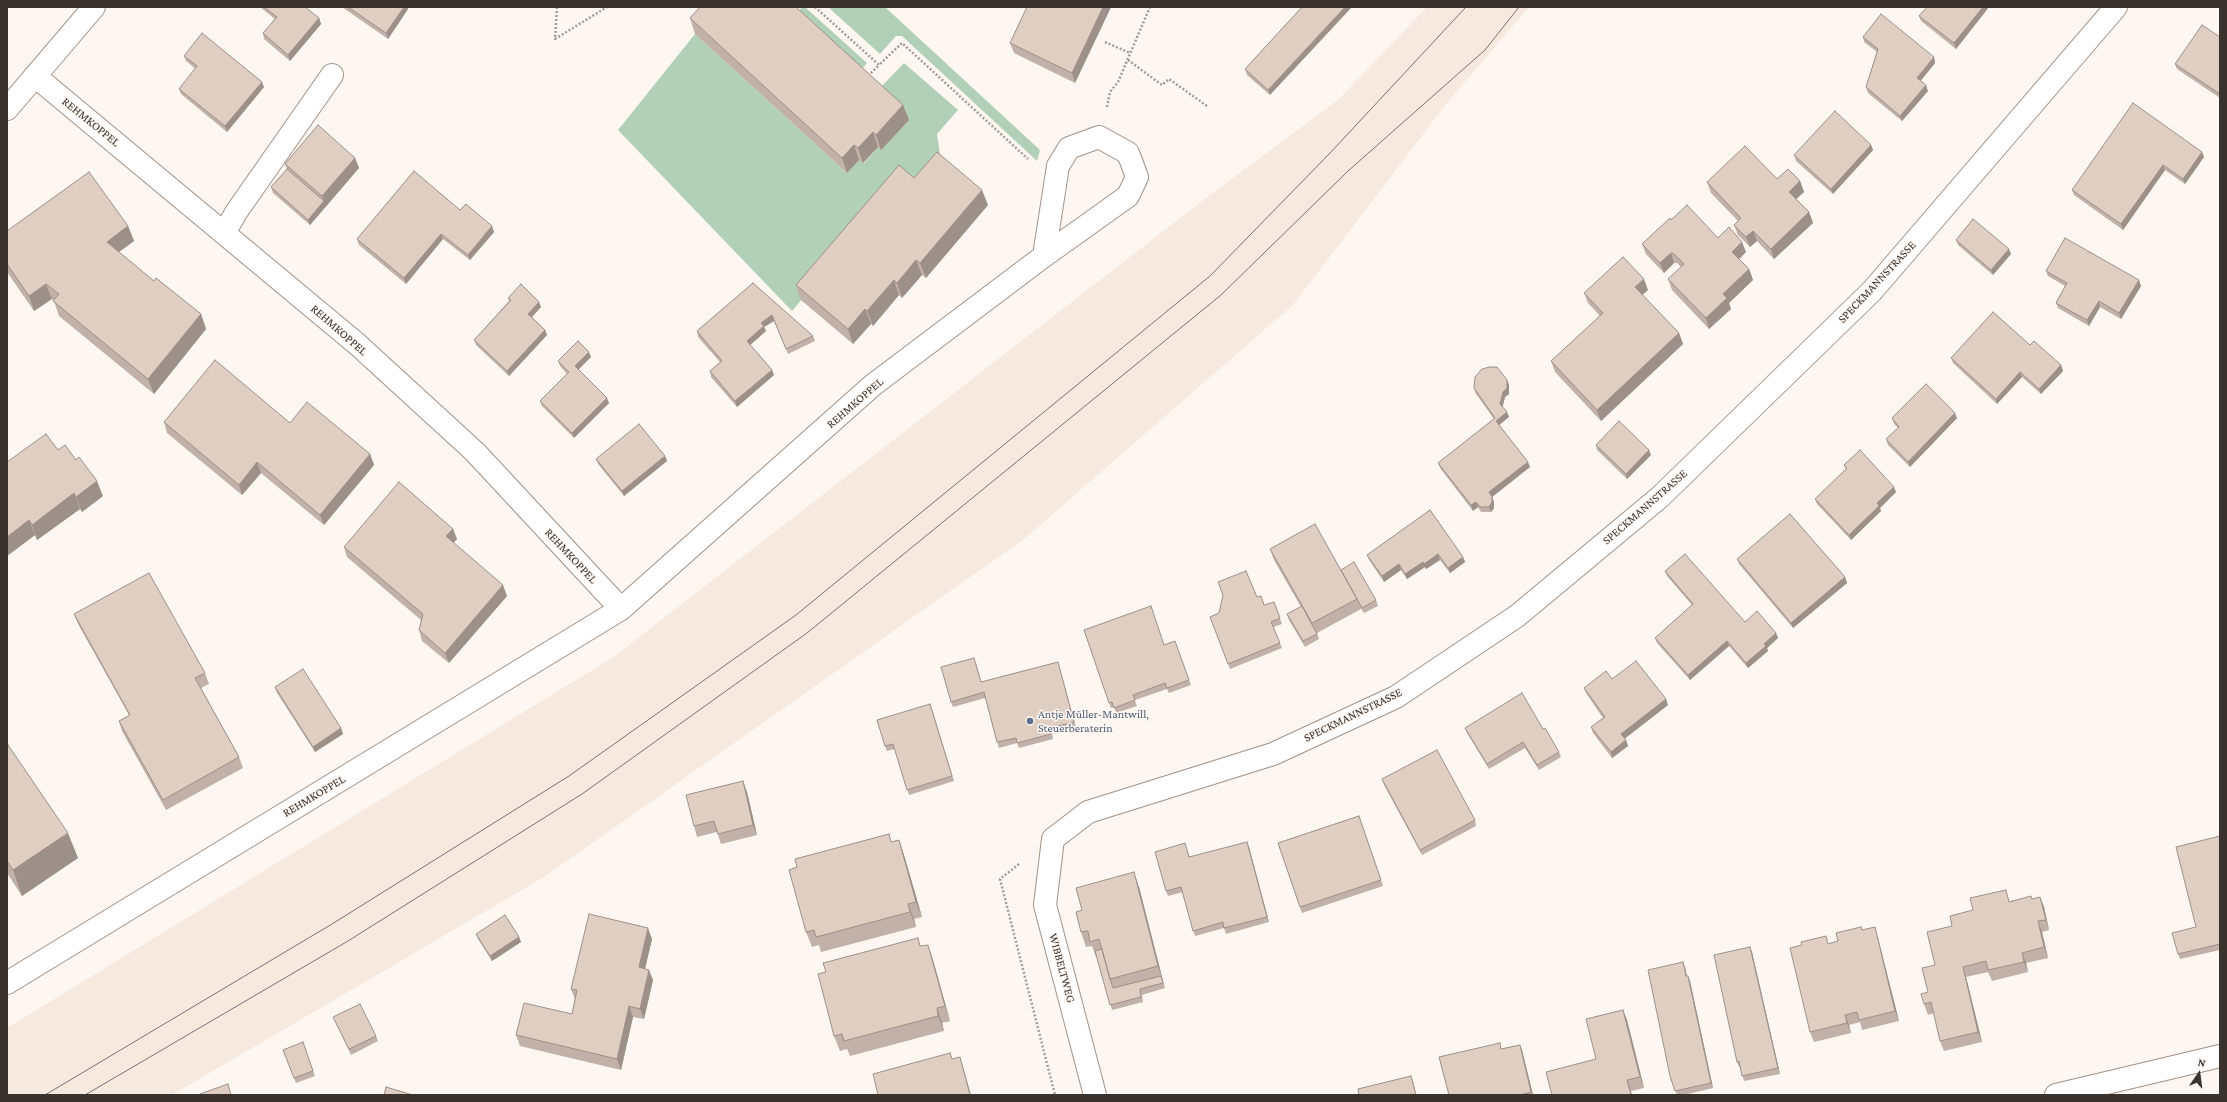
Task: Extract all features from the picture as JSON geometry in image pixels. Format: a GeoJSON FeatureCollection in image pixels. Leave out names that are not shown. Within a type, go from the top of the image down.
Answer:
{"type":"FeatureCollection","features":[{"type":"Feature","properties":{"kind":"street"},"geometry":{"type":"LineString","coordinates":[[7,109],[94,7]]}},
{"type":"Feature","properties":{"kind":"street","name":"SPECKMANNSTRASSE"},"geometry":{"type":"LineString","coordinates":[[1053,840],[1088,812],[1273,754],[1396,697],[1516,616],[1660,498],[1872,291],[2116,7]]}},
{"type":"Feature","properties":{"kind":"street"},"geometry":{"type":"LineString","coordinates":[[224,233],[237,211],[332,75]]}},
{"type":"Feature","properties":{"kind":"street","name":"REHMKOPPEL"},"geometry":{"type":"LineString","coordinates":[[35,76],[357,344],[475,452],[621,609]]}},
{"type":"Feature","properties":{"kind":"street"},"geometry":{"type":"LineString","coordinates":[[1044,256],[1058,166],[1069,148],[1099,137]]}},
{"type":"Feature","properties":{"kind":"street","name":"REHMKOPPEL"},"geometry":{"type":"LineString","coordinates":[[7,983],[621,609],[873,385],[1044,256],[1128,196],[1137,177],[1128,153],[1099,137]]}},
{"type":"Feature","properties":{"kind":"street","name":"WIBBELTWEG"},"geometry":{"type":"LineString","coordinates":[[1053,840],[1045,906],[1095,1095]]}},
{"type":"Feature","properties":{"kind":"street"},"geometry":{"type":"LineString","coordinates":[[2056,1095],[2220,1056]]}},
{"type":"Feature","properties":{"kind":"path"},"geometry":{"type":"LineString","coordinates":[[557,7],[555,39],[607,7]]}},
{"type":"Feature","properties":{"kind":"path"},"geometry":{"type":"LineString","coordinates":[[814,7],[879,65]]}},
{"type":"Feature","properties":{"kind":"path"},"geometry":{"type":"LineString","coordinates":[[1099,137],[1110,92],[1118,82],[1150,7]]}},
{"type":"Feature","properties":{"kind":"path"},"geometry":{"type":"LineString","coordinates":[[1106,42],[1130,53]]}},
{"type":"Feature","properties":{"kind":"path"},"geometry":{"type":"LineString","coordinates":[[865,80],[902,44],[1055,184]]}},
{"type":"Feature","properties":{"kind":"path"},"geometry":{"type":"LineString","coordinates":[[1128,60],[1162,85],[1169,79],[1207,106]]}},
{"type":"Feature","properties":{"kind":"shaded area"},"geometry":{"type":"Polygon","coordinates":[[[1427,7],[1529,7],[1447,103],[1293,305],[1024,539],[544,877],[172,1095],[7,1095],[7,1028],[612,658],[1206,198],[1338,100],[1427,7]]]}},
{"type":"Feature","properties":{"kind":"green space"},"geometry":{"type":"Polygon","coordinates":[[[802,7],[805,7],[867,63],[858,74],[795,16],[802,7]]]}},
{"type":"Feature","properties":{"kind":"green space"},"geometry":{"type":"Polygon","coordinates":[[[828,7],[885,7],[1040,150],[1037,161],[902,36],[896,36],[880,54],[828,7]]]}},
{"type":"Feature","properties":{"kind":"green space"},"geometry":{"type":"Polygon","coordinates":[[[695,34],[847,173],[859,160],[864,163],[878,147],[882,150],[877,91],[904,63],[958,110],[937,134],[942,167],[919,193],[904,180],[792,311],[618,130],[695,34]]]}},
{"type":"Feature","properties":{"kind":"building"},"geometry":{"type":"Polygon","coordinates":[[[264,7],[305,7],[319,18],[288,55],[263,33],[277,17],[264,7]]]}},
{"type":"Feature","properties":{"kind":"building"},"geometry":{"type":"Polygon","coordinates":[[[348,7],[404,7],[386,33],[348,7]]]}},
{"type":"Feature","properties":{"kind":"building"},"geometry":{"type":"Polygon","coordinates":[[[700,7],[796,7],[903,105],[876,135],[873,132],[858,148],[854,145],[842,158],[690,18],[700,7]]]}},
{"type":"Feature","properties":{"kind":"building"},"geometry":{"type":"Polygon","coordinates":[[[1027,7],[1103,7],[1072,73],[1010,43],[1027,7]]]}},
{"type":"Feature","properties":{"kind":"building"},"geometry":{"type":"Polygon","coordinates":[[[1302,7],[1345,7],[1268,90],[1245,69],[1302,7]]]}},
{"type":"Feature","properties":{"kind":"building"},"geometry":{"type":"Polygon","coordinates":[[[1927,7],[1983,7],[1954,43],[1919,16],[1927,7]]]}},
{"type":"Feature","properties":{"kind":"building"},"geometry":{"type":"Polygon","coordinates":[[[1881,14],[1934,57],[1917,78],[1926,85],[1900,116],[1866,87],[1878,49],[1863,37],[1881,14]]]}},
{"type":"Feature","properties":{"kind":"building"},"geometry":{"type":"Polygon","coordinates":[[[2202,25],[2220,37],[2220,94],[2175,64],[2202,25]]]}},
{"type":"Feature","properties":{"kind":"building"},"geometry":{"type":"Polygon","coordinates":[[[202,33],[262,82],[225,126],[179,89],[197,66],[184,56],[202,33]]]}},
{"type":"Feature","properties":{"kind":"building"},"geometry":{"type":"Polygon","coordinates":[[[2133,103],[2202,152],[2183,179],[2163,165],[2121,224],[2072,190],[2133,103]]]}},
{"type":"Feature","properties":{"kind":"building"},"geometry":{"type":"Polygon","coordinates":[[[1835,111],[1871,145],[1831,189],[1794,155],[1835,111]]]}},
{"type":"Feature","properties":{"kind":"building"},"geometry":{"type":"Polygon","coordinates":[[[318,125],[355,158],[322,196],[285,164],[318,125]]]}},
{"type":"Feature","properties":{"kind":"building"},"geometry":{"type":"Polygon","coordinates":[[[1745,146],[1777,179],[1788,169],[1800,181],[1789,192],[1809,212],[1771,249],[1753,231],[1746,237],[1734,225],[1741,218],[1707,182],[1745,146]]]}},
{"type":"Feature","properties":{"kind":"building"},"geometry":{"type":"Polygon","coordinates":[[[937,152],[982,190],[920,263],[916,260],[897,283],[894,280],[867,311],[865,309],[848,329],[796,285],[899,165],[914,178],[937,152]]]}},
{"type":"Feature","properties":{"kind":"building"},"geometry":{"type":"Polygon","coordinates":[[[287,169],[324,201],[308,220],[271,187],[287,169]]]}},
{"type":"Feature","properties":{"kind":"building"},"geometry":{"type":"Polygon","coordinates":[[[414,171],[460,210],[466,204],[492,226],[468,255],[441,234],[404,278],[357,239],[414,171]]]}},
{"type":"Feature","properties":{"kind":"building"},"geometry":{"type":"Polygon","coordinates":[[[89,172],[128,226],[107,242],[154,281],[156,278],[201,314],[148,379],[53,301],[59,294],[46,284],[29,296],[7,264],[7,231],[89,172]]]}},
{"type":"Feature","properties":{"kind":"building"},"geometry":{"type":"Polygon","coordinates":[[[1687,205],[1718,238],[1729,227],[1742,242],[1732,252],[1749,269],[1723,294],[1727,298],[1706,318],[1668,279],[1684,264],[1673,253],[1671,253],[1660,263],[1642,244],[1670,218],[1671,220],[1687,205]]]}},
{"type":"Feature","properties":{"kind":"building"},"geometry":{"type":"Polygon","coordinates":[[[1973,219],[2009,249],[1991,270],[1956,240],[1973,219]]]}},
{"type":"Feature","properties":{"kind":"building"},"geometry":{"type":"Polygon","coordinates":[[[2065,238],[2139,280],[2119,313],[2099,301],[2087,320],[2056,303],[2067,283],[2046,271],[2065,238]]]}},
{"type":"Feature","properties":{"kind":"building"},"geometry":{"type":"Polygon","coordinates":[[[1623,257],[1644,279],[1635,287],[1679,333],[1597,410],[1551,361],[1603,313],[1584,293],[1623,257]]]}},
{"type":"Feature","properties":{"kind":"building"},"geometry":{"type":"Polygon","coordinates":[[[753,283],[813,336],[786,349],[772,315],[761,323],[764,326],[747,341],[772,370],[735,401],[710,371],[722,361],[697,331],[753,283]]]}},
{"type":"Feature","properties":{"kind":"building"},"geometry":{"type":"Polygon","coordinates":[[[521,284],[539,302],[528,314],[545,330],[507,371],[474,340],[511,300],[508,298],[521,284]]]}},
{"type":"Feature","properties":{"kind":"building"},"geometry":{"type":"Polygon","coordinates":[[[1993,312],[2030,345],[2034,341],[2061,365],[2039,389],[2020,372],[1996,399],[1951,358],[1993,312]]]}},
{"type":"Feature","properties":{"kind":"building"},"geometry":{"type":"Polygon","coordinates":[[[578,341],[589,352],[575,366],[607,398],[572,433],[540,401],[569,372],[558,361],[578,341]]]}},
{"type":"Feature","properties":{"kind":"building"},"geometry":{"type":"Polygon","coordinates":[[[215,360],[290,423],[307,402],[370,454],[320,515],[257,462],[239,485],[164,422],[215,360]]]}},
{"type":"Feature","properties":{"kind":"building"},"geometry":{"type":"Polygon","coordinates":[[[1497,367],[1507,380],[1507,388],[1503,392],[1500,404],[1507,412],[1496,421],[1528,462],[1489,492],[1492,497],[1492,502],[1489,507],[1480,507],[1476,502],[1471,505],[1438,463],[1495,418],[1474,388],[1475,377],[1482,369],[1497,367]]]}},
{"type":"Feature","properties":{"kind":"building"},"geometry":{"type":"Polygon","coordinates":[[[1926,384],[1955,413],[1908,462],[1886,439],[1899,427],[1892,418],[1926,384]]]}},
{"type":"Feature","properties":{"kind":"building"},"geometry":{"type":"Polygon","coordinates":[[[1619,421],[1649,450],[1626,474],[1596,445],[1619,421]]]}},
{"type":"Feature","properties":{"kind":"building"},"geometry":{"type":"Polygon","coordinates":[[[639,424],[665,456],[622,491],[596,459],[639,424]]]}},
{"type":"Feature","properties":{"kind":"building"},"geometry":{"type":"Polygon","coordinates":[[[46,434],[58,450],[65,445],[76,460],[79,457],[97,481],[76,497],[74,493],[32,525],[29,520],[7,537],[7,462],[46,434]]]}},
{"type":"Feature","properties":{"kind":"building"},"geometry":{"type":"Polygon","coordinates":[[[1860,450],[1894,487],[1877,503],[1879,506],[1849,535],[1815,499],[1847,468],[1844,465],[1860,450]]]}},
{"type":"Feature","properties":{"kind":"building"},"geometry":{"type":"Polygon","coordinates":[[[399,482],[453,529],[446,536],[503,585],[445,653],[419,630],[423,614],[344,547],[399,482]]]}},
{"type":"Feature","properties":{"kind":"building"},"geometry":{"type":"Polygon","coordinates":[[[1430,510],[1463,557],[1448,568],[1438,554],[1424,564],[1423,562],[1405,574],[1399,564],[1382,576],[1367,555],[1430,510]]]}},
{"type":"Feature","properties":{"kind":"building"},"geometry":{"type":"Polygon","coordinates":[[[1790,514],[1845,577],[1791,623],[1737,559],[1790,514]]]}},
{"type":"Feature","properties":{"kind":"building"},"geometry":{"type":"Polygon","coordinates":[[[1315,524],[1357,599],[1312,623],[1270,549],[1315,524]]]}},
{"type":"Feature","properties":{"kind":"building"},"geometry":{"type":"Polygon","coordinates":[[[1685,554],[1745,622],[1757,611],[1776,633],[1764,644],[1766,646],[1746,663],[1727,641],[1688,675],[1655,638],[1693,604],[1665,571],[1685,554]]]}},
{"type":"Feature","properties":{"kind":"building"},"geometry":{"type":"Polygon","coordinates":[[[1354,562],[1376,600],[1362,608],[1341,570],[1354,562]]]}},
{"type":"Feature","properties":{"kind":"building"},"geometry":{"type":"Polygon","coordinates":[[[1246,571],[1257,597],[1261,596],[1264,605],[1274,602],[1280,618],[1271,622],[1280,643],[1228,664],[1210,617],[1219,613],[1223,595],[1218,582],[1246,571]]]}},
{"type":"Feature","properties":{"kind":"building"},"geometry":{"type":"Polygon","coordinates":[[[149,573],[205,673],[195,678],[239,757],[163,800],[119,721],[130,715],[74,614],[149,573]]]}},
{"type":"Feature","properties":{"kind":"building"},"geometry":{"type":"Polygon","coordinates":[[[1151,606],[1164,645],[1175,641],[1189,680],[1167,688],[1165,683],[1133,695],[1135,700],[1114,708],[1112,702],[1109,703],[1084,630],[1151,606]]]}},
{"type":"Feature","properties":{"kind":"building"},"geometry":{"type":"Polygon","coordinates":[[[1302,606],[1317,634],[1303,641],[1287,614],[1302,606]]]}},
{"type":"Feature","properties":{"kind":"building"},"geometry":{"type":"Polygon","coordinates":[[[974,658],[981,682],[1058,662],[1074,722],[1050,728],[1051,734],[1017,743],[1016,738],[997,742],[984,692],[951,702],[941,667],[974,658]]]}},
{"type":"Feature","properties":{"kind":"building"},"geometry":{"type":"Polygon","coordinates":[[[1636,661],[1666,699],[1621,734],[1626,740],[1611,752],[1591,727],[1605,717],[1584,688],[1606,671],[1612,679],[1636,661]]]}},
{"type":"Feature","properties":{"kind":"building"},"geometry":{"type":"Polygon","coordinates":[[[303,669],[341,728],[313,747],[275,687],[303,669]]]}},
{"type":"Feature","properties":{"kind":"building"},"geometry":{"type":"Polygon","coordinates":[[[1522,693],[1543,729],[1545,728],[1559,752],[1537,765],[1523,742],[1487,764],[1465,728],[1522,693]]]}},
{"type":"Feature","properties":{"kind":"building"},"geometry":{"type":"Polygon","coordinates":[[[930,704],[952,776],[907,790],[893,744],[885,746],[877,720],[930,704]]]}},
{"type":"Feature","properties":{"kind":"building"},"geometry":{"type":"Polygon","coordinates":[[[8,745],[68,833],[13,870],[7,861],[8,745]]]}},
{"type":"Feature","properties":{"kind":"building"},"geometry":{"type":"Polygon","coordinates":[[[1437,750],[1475,820],[1420,850],[1382,779],[1437,750]]]}},
{"type":"Feature","properties":{"kind":"building"},"geometry":{"type":"Polygon","coordinates":[[[743,781],[753,825],[718,834],[714,821],[694,826],[686,795],[743,781]]]}},
{"type":"Feature","properties":{"kind":"building"},"geometry":{"type":"Polygon","coordinates":[[[1359,816],[1381,880],[1300,907],[1278,843],[1359,816]]]}},
{"type":"Feature","properties":{"kind":"building"},"geometry":{"type":"Polygon","coordinates":[[[889,834],[891,842],[899,840],[916,902],[908,904],[910,912],[816,937],[814,930],[806,932],[789,870],[797,867],[795,859],[889,834]]]}},
{"type":"Feature","properties":{"kind":"building"},"geometry":{"type":"Polygon","coordinates":[[[2220,836],[2220,944],[2178,954],[2172,933],[2196,927],[2176,847],[2220,836]]]}},
{"type":"Feature","properties":{"kind":"building"},"geometry":{"type":"Polygon","coordinates":[[[1247,842],[1267,917],[1224,928],[1223,922],[1193,931],[1181,887],[1166,891],[1155,852],[1185,843],[1189,857],[1247,842]]]}},
{"type":"Feature","properties":{"kind":"building"},"geometry":{"type":"Polygon","coordinates":[[[1134,872],[1158,966],[1110,979],[1099,939],[1090,942],[1088,931],[1081,932],[1076,912],[1082,910],[1076,888],[1134,872]]]}},
{"type":"Feature","properties":{"kind":"building"},"geometry":{"type":"Polygon","coordinates":[[[2006,890],[2009,902],[2031,896],[2032,899],[2040,897],[2046,920],[2038,921],[2044,947],[2022,953],[2024,962],[1988,970],[1986,961],[1963,967],[1978,1032],[1940,1041],[1931,1002],[1924,1004],[1921,994],[1928,992],[1922,968],[1935,965],[1927,932],[1952,926],[1950,916],[1973,910],[1970,898],[2006,890]]]}},
{"type":"Feature","properties":{"kind":"building"},"geometry":{"type":"Polygon","coordinates":[[[589,914],[648,928],[639,967],[649,970],[640,1009],[629,1006],[617,1059],[516,1035],[524,1003],[572,1014],[577,990],[571,989],[589,914]]]}},
{"type":"Feature","properties":{"kind":"building"},"geometry":{"type":"Polygon","coordinates":[[[505,915],[519,937],[490,956],[476,934],[505,915]]]}},
{"type":"Feature","properties":{"kind":"building"},"geometry":{"type":"Polygon","coordinates":[[[1861,927],[1862,930],[1875,927],[1895,1011],[1859,1020],[1857,1012],[1845,1015],[1847,1023],[1810,1032],[1790,948],[1802,945],[1801,942],[1826,936],[1828,944],[1838,941],[1836,933],[1861,927]]]}},
{"type":"Feature","properties":{"kind":"building"},"geometry":{"type":"Polygon","coordinates":[[[918,938],[920,946],[928,945],[945,1006],[937,1008],[938,1016],[844,1041],[842,1034],[834,1036],[818,974],[826,972],[823,963],[918,938]]]}},
{"type":"Feature","properties":{"kind":"building"},"geometry":{"type":"Polygon","coordinates":[[[1750,947],[1778,1068],[1742,1076],[1739,1061],[1737,1062],[1714,955],[1750,947]]]}},
{"type":"Feature","properties":{"kind":"building"},"geometry":{"type":"Polygon","coordinates":[[[1102,949],[1113,988],[1161,976],[1163,983],[1140,989],[1141,997],[1110,1005],[1095,951],[1102,949]]]}},
{"type":"Feature","properties":{"kind":"building"},"geometry":{"type":"Polygon","coordinates":[[[1683,962],[1686,976],[1688,976],[1711,1083],[1675,1091],[1670,1076],[1648,970],[1683,962]]]}},
{"type":"Feature","properties":{"kind":"building"},"geometry":{"type":"Polygon","coordinates":[[[360,1004],[376,1036],[349,1049],[333,1017],[360,1004]]]}},
{"type":"Feature","properties":{"kind":"building"},"geometry":{"type":"Polygon","coordinates":[[[1623,1010],[1640,1077],[1627,1080],[1631,1095],[1552,1095],[1546,1072],[1596,1059],[1586,1019],[1623,1010]]]}},
{"type":"Feature","properties":{"kind":"building"},"geometry":{"type":"Polygon","coordinates":[[[303,1042],[313,1071],[294,1078],[283,1050],[303,1042]]]}},
{"type":"Feature","properties":{"kind":"building"},"geometry":{"type":"Polygon","coordinates":[[[1500,1043],[1501,1049],[1520,1045],[1531,1092],[1520,1095],[1449,1095],[1439,1057],[1500,1043]]]}},
{"type":"Feature","properties":{"kind":"building"},"geometry":{"type":"Polygon","coordinates":[[[950,1053],[952,1059],[960,1057],[970,1095],[878,1095],[873,1074],[950,1053]]]}},
{"type":"Feature","properties":{"kind":"building"},"geometry":{"type":"Polygon","coordinates":[[[1411,1076],[1416,1095],[1359,1095],[1358,1089],[1411,1076]]]}},
{"type":"Feature","properties":{"kind":"building"},"geometry":{"type":"Polygon","coordinates":[[[228,1084],[231,1095],[200,1095],[200,1094],[228,1084]]]}},
{"type":"Feature","properties":{"kind":"building"},"geometry":{"type":"Polygon","coordinates":[[[386,1087],[413,1095],[384,1095],[386,1087]]]}},
{"type":"Feature","properties":{"kind":"tram line"},"geometry":{"type":"LineString","coordinates":[[45,1095],[332,924],[569,776],[796,615],[1210,276],[1331,152],[1466,7]]}},
{"type":"Feature","properties":{"kind":"tram line"},"geometry":{"type":"LineString","coordinates":[[85,1095],[348,941],[582,794],[807,633],[1221,295],[1348,171],[1485,50],[1519,7]]}},
{"type":"Feature","properties":{"kind":"place","name":"Antje Müller-Mantwill, Steuerberaterin"},"geometry":{"type":"Point","coordinates":[1030,721]}}]}
